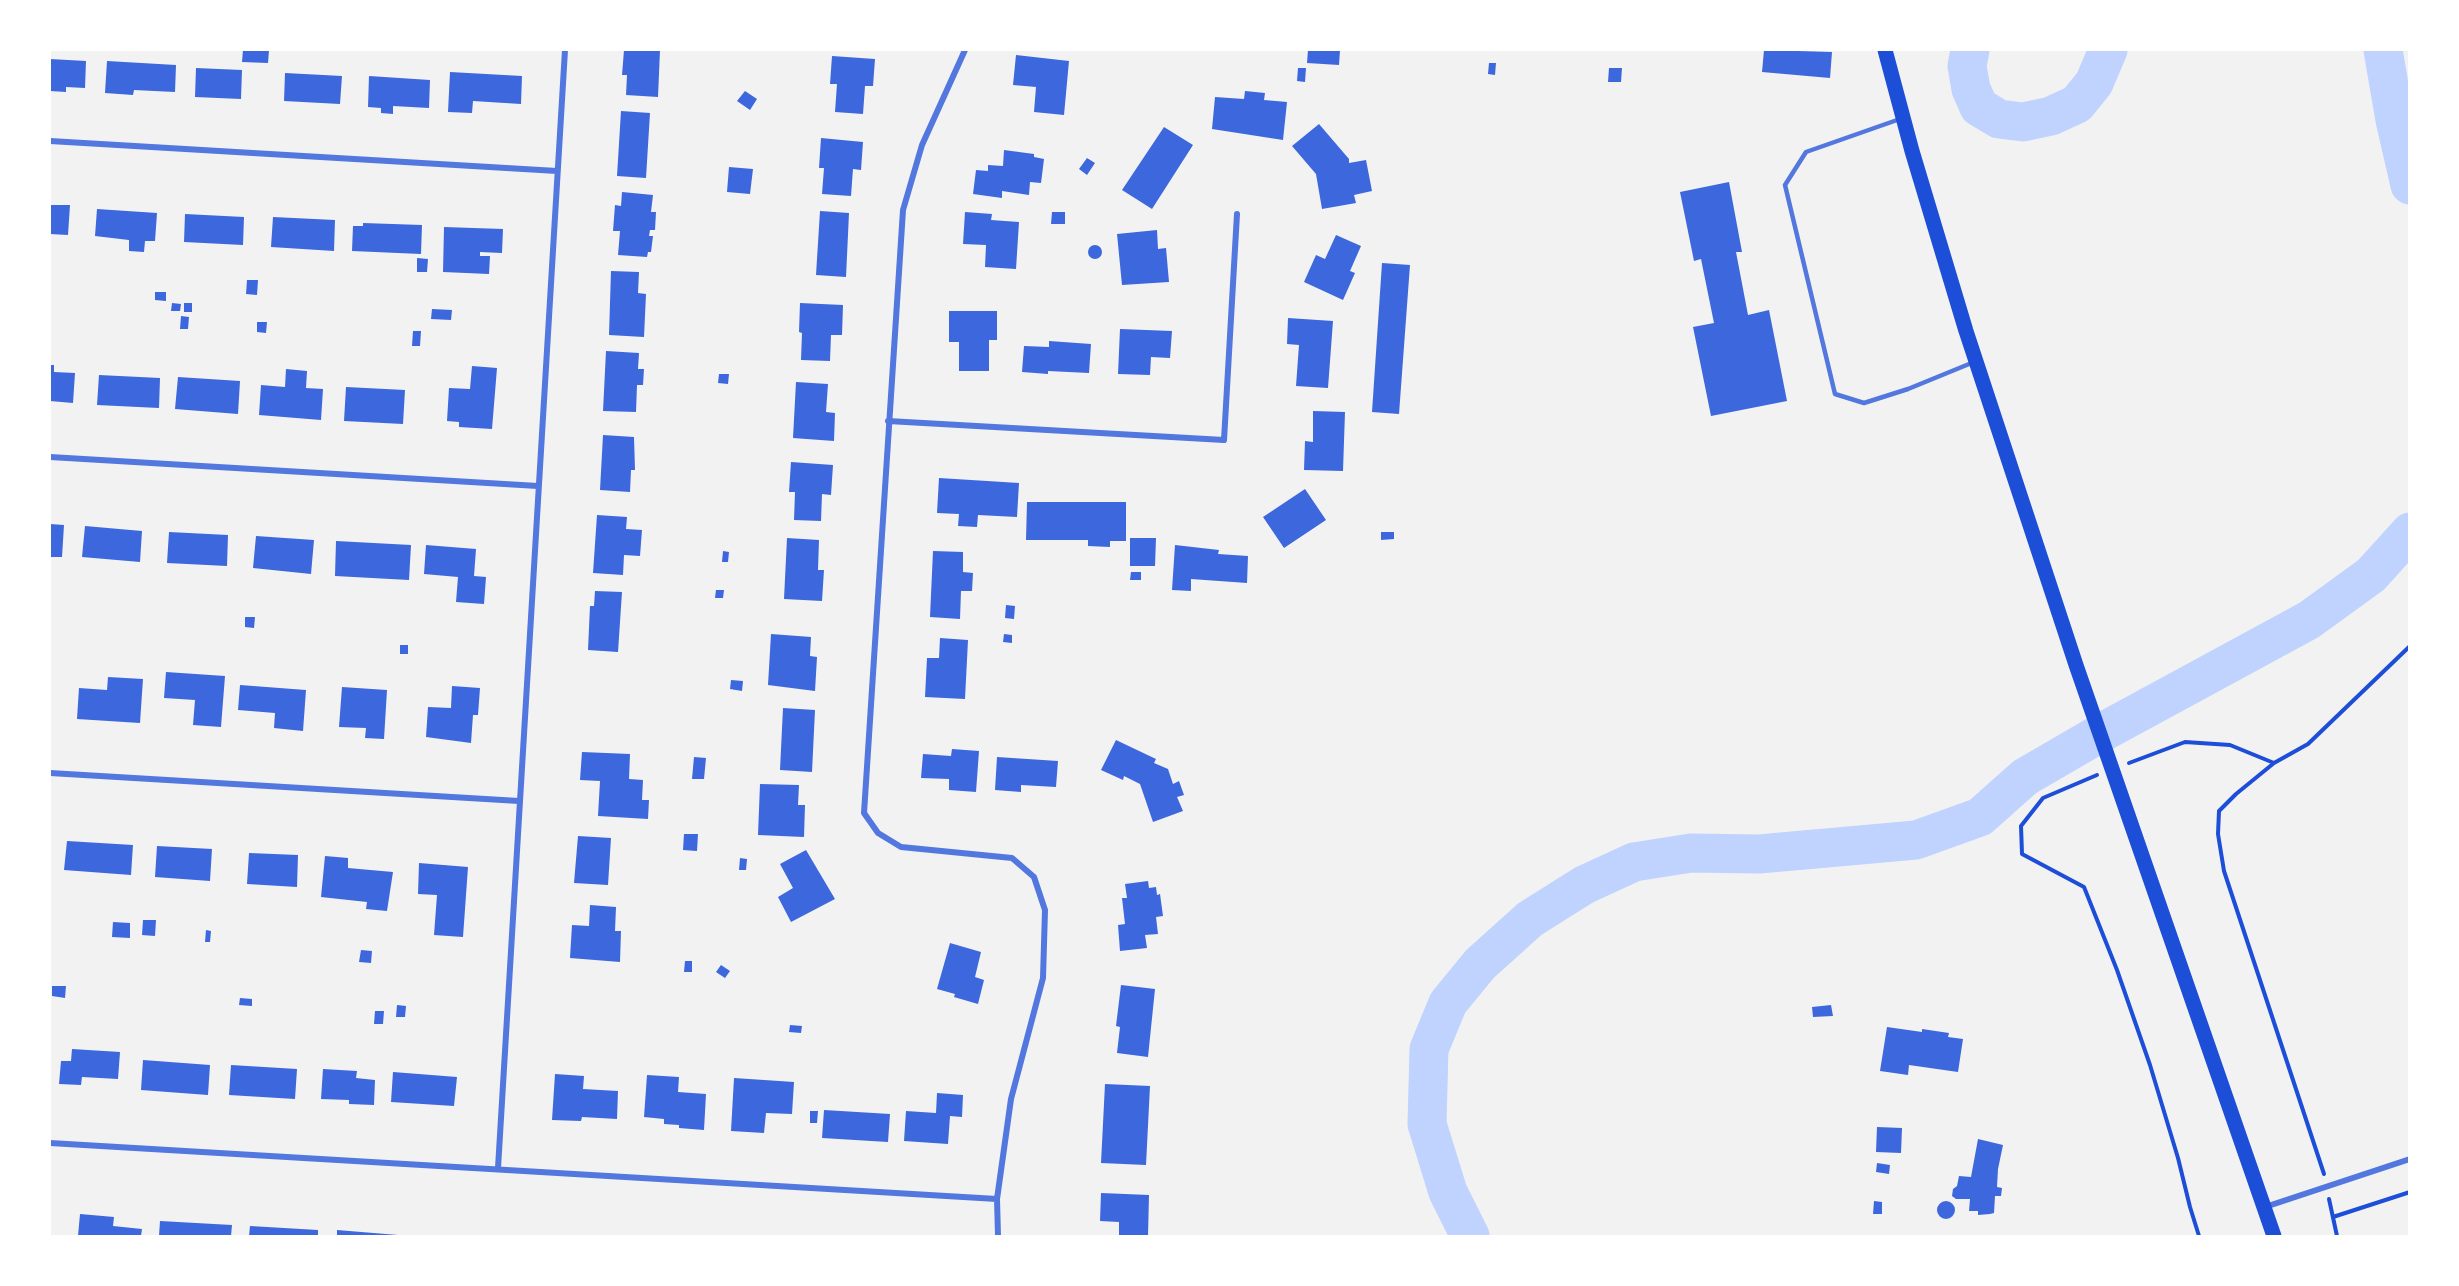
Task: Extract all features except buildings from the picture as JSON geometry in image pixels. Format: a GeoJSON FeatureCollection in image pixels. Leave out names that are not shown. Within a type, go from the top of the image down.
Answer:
{"type":"FeatureCollection","features":[{"type":"Feature","properties":{"kind":"main road"},"geometry":{"type":"LineString","coordinates":[[1885,50],[1903,118],[1976,361],[2124,806],[2274,1236]]}},
{"type":"Feature","properties":{"kind":"street"},"geometry":{"type":"LineString","coordinates":[[498,1168],[565,50]]}},
{"type":"Feature","properties":{"kind":"street"},"geometry":{"type":"LineString","coordinates":[[965,50],[922,146],[903,210],[864,813],[878,833],[901,847],[1012,858],[1034,877],[1045,910],[1043,978],[1011,1099],[998,1199],[998,1236]]}},
{"type":"Feature","properties":{"kind":"street"},"geometry":{"type":"LineString","coordinates":[[50,141],[557,171]]}},
{"type":"Feature","properties":{"kind":"street"},"geometry":{"type":"LineString","coordinates":[[888,421],[1224,440],[1237,214]]}},
{"type":"Feature","properties":{"kind":"street"},"geometry":{"type":"LineString","coordinates":[[50,457],[538,486]]}},
{"type":"Feature","properties":{"kind":"street"},"geometry":{"type":"LineString","coordinates":[[50,772],[519,801]]}},
{"type":"Feature","properties":{"kind":"street"},"geometry":{"type":"LineString","coordinates":[[50,1143],[998,1199]]}},
{"type":"Feature","properties":{"kind":"street"},"geometry":{"type":"LineString","coordinates":[[2264,1208],[2409,1159]]}},
{"type":"Feature","properties":{"kind":"lane"},"geometry":{"type":"LineString","coordinates":[[1903,118],[1806,152],[1785,185],[1835,394],[1864,403],[1908,389],[1976,361]]}},
{"type":"Feature","properties":{"kind":"path"},"geometry":{"type":"LineString","coordinates":[[2337,1236],[2327,1186],[2224,871],[2218,834],[2219,811],[2274,763],[2308,744],[2409,646]]}},
{"type":"Feature","properties":{"kind":"path"},"geometry":{"type":"LineString","coordinates":[[2121,766],[2185,742],[2230,746],[2274,763]]}},
{"type":"Feature","properties":{"kind":"path"},"geometry":{"type":"LineString","coordinates":[[2099,774],[2043,798],[2021,826],[2022,854],[2084,887],[2117,970],[2150,1065],[2199,1236]]}},
{"type":"Feature","properties":{"kind":"path"},"geometry":{"type":"LineString","coordinates":[[2333,1217],[2409,1192]]}},
{"type":"Feature","properties":{"kind":"waterway"},"geometry":{"type":"LineString","coordinates":[[1970,50],[1967,66],[1971,89],[1979,107],[1999,119],[2023,122],[2051,116],[2077,104],[2094,83],[2108,50]]}},
{"type":"Feature","properties":{"kind":"waterway"},"geometry":{"type":"LineString","coordinates":[[2383,50],[2395,120],[2410,185]]}},
{"type":"Feature","properties":{"kind":"waterway"},"geometry":{"type":"LineString","coordinates":[[1470,1236],[1448,1192],[1427,1124],[1429,1049],[1448,1003],[1480,964],[1530,919],[1584,885],[1634,862],[1691,853],[1759,854],[1916,840],[1980,817],[2025,777],[2099,734],[2309,620],[2371,575],[2410,532]]}}]}
